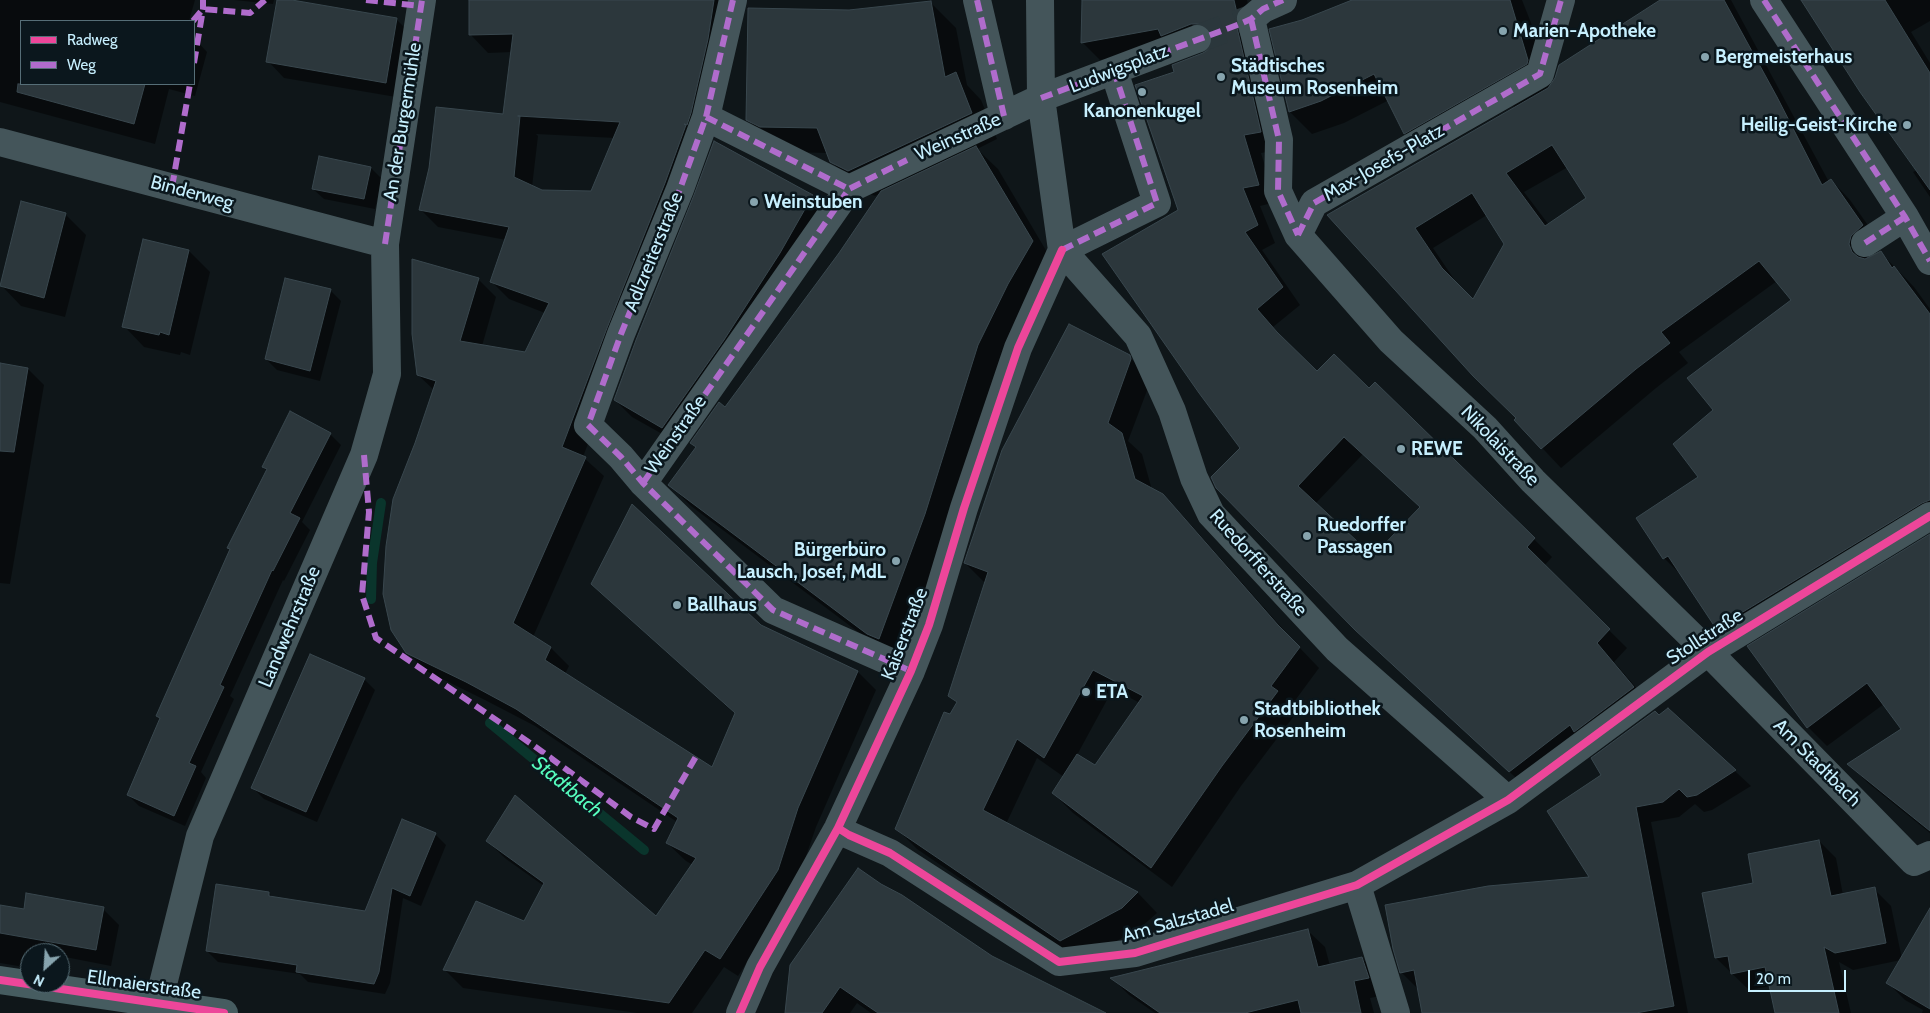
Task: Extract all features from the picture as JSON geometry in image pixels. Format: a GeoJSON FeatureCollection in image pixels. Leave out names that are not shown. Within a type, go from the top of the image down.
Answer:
{"type":"FeatureCollection","features":[{"type":"Feature","properties":{"kind":"street","name":"An der Burgermühle"},"geometry":{"type":"LineString","coordinates":[[385,244],[422,0]]}},
{"type":"Feature","properties":{"kind":"street","name":"Adlzreiterstraße"},"geometry":{"type":"LineString","coordinates":[[643,483],[621,457],[588,426],[624,326],[680,189],[706,117],[734,0]]}},
{"type":"Feature","properties":{"kind":"street"},"geometry":{"type":"LineString","coordinates":[[977,0],[1004,116]]}},
{"type":"Feature","properties":{"kind":"street","name":"Ludwigsplatz"},"geometry":{"type":"LineString","coordinates":[[1040,0],[1041,98],[1062,250]]}},
{"type":"Feature","properties":{"kind":"street","name":"Max-Josefs-Platz"},"geometry":{"type":"LineString","coordinates":[[1298,235],[1314,203],[1540,74],[1561,0]]}},
{"type":"Feature","properties":{"kind":"street"},"geometry":{"type":"LineString","coordinates":[[1764,0],[1905,217],[1930,261]]}},
{"type":"Feature","properties":{"kind":"street"},"geometry":{"type":"LineString","coordinates":[[1269,3],[1251,19],[1279,140],[1278,191],[1298,235]]}},
{"type":"Feature","properties":{"kind":"street","name":"Ludwigsplatz"},"geometry":{"type":"LineString","coordinates":[[1041,98],[1197,40]]}},
{"type":"Feature","properties":{"kind":"street"},"geometry":{"type":"LineString","coordinates":[[1062,250],[1157,203],[1114,71]]}},
{"type":"Feature","properties":{"kind":"street","name":"Weinstraße"},"geometry":{"type":"LineString","coordinates":[[911,671],[773,610],[643,483],[849,189],[1041,98]]}},
{"type":"Feature","properties":{"kind":"street"},"geometry":{"type":"LineString","coordinates":[[706,117],[849,189]]}},
{"type":"Feature","properties":{"kind":"street","name":"Binderweg"},"geometry":{"type":"LineString","coordinates":[[0,142],[385,244]]}},
{"type":"Feature","properties":{"kind":"street"},"geometry":{"type":"LineString","coordinates":[[1865,243],[1905,217]]}},
{"type":"Feature","properties":{"kind":"street","name":"Nikolaistraße"},"geometry":{"type":"LineString","coordinates":[[1298,235],[1390,341],[1485,428],[1533,481],[1708,652]]}},
{"type":"Feature","properties":{"kind":"street","name":"Landwehrstraße"},"geometry":{"type":"LineString","coordinates":[[158,1004],[200,836],[364,455],[387,374],[385,244]]}},
{"type":"Feature","properties":{"kind":"street","name":"Ruedorfferstraße"},"geometry":{"type":"LineString","coordinates":[[1062,250],[1138,336],[1172,411],[1194,478],[1211,514],[1337,648],[1508,800]]}},
{"type":"Feature","properties":{"kind":"street","name":"Kaiserstraße"},"geometry":{"type":"LineString","coordinates":[[740,1013],[760,967],[838,828],[911,671],[929,625],[964,508],[1018,348],[1062,250]]}},
{"type":"Feature","properties":{"kind":"street","name":"Stollstraße"},"geometry":{"type":"LineString","coordinates":[[1508,800],[1708,652],[1930,516]]}},
{"type":"Feature","properties":{"kind":"street","name":"Am Stadtbach"},"geometry":{"type":"LineString","coordinates":[[1708,652],[1914,862],[1930,854]]}},
{"type":"Feature","properties":{"kind":"street","name":"Am Salzstadel"},"geometry":{"type":"LineString","coordinates":[[838,828],[890,853],[1059,962],[1136,952],[1357,885],[1508,800]]}},
{"type":"Feature","properties":{"kind":"street"},"geometry":{"type":"LineString","coordinates":[[1357,885],[1396,1013]]}},
{"type":"Feature","properties":{"kind":"street","name":"Ellmaierstraße"},"geometry":{"type":"LineString","coordinates":[[0,980],[224,1013]]}},
{"type":"Feature","properties":{"kind":"building"},"geometry":{"type":"Polygon","coordinates":[[[277,0],[292,0],[397,18],[386,83],[266,62],[277,0]]]}},
{"type":"Feature","properties":{"kind":"building"},"geometry":{"type":"Polygon","coordinates":[[[469,0],[714,0],[708,39],[687,125],[684,124],[686,125],[665,183],[562,447],[586,457],[513,623],[551,647],[545,660],[712,767],[735,713],[591,584],[632,504],[761,625],[858,671],[798,808],[778,870],[720,959],[705,950],[669,1003],[443,970],[476,901],[524,921],[544,883],[486,841],[515,795],[656,916],[696,858],[666,843],[678,818],[516,709],[406,653],[391,630],[383,594],[386,546],[393,499],[436,381],[417,375],[412,334],[412,259],[479,278],[460,341],[525,352],[549,303],[490,282],[509,227],[419,210],[429,168],[436,107],[503,114],[513,34],[469,35],[469,0]],[[520,116],[514,177],[542,190],[591,191],[620,122],[520,116]]]}},
{"type":"Feature","properties":{"kind":"building"},"geometry":{"type":"Polygon","coordinates":[[[1082,0],[1234,0],[1237,13],[1236,23],[1261,132],[1244,135],[1259,185],[1243,188],[1258,225],[1245,232],[1283,287],[1257,309],[1277,332],[1317,371],[1334,354],[1369,388],[1375,382],[1535,538],[1527,547],[1610,629],[1597,643],[1634,687],[1574,732],[1570,725],[1509,772],[1355,630],[1216,488],[1211,477],[1240,448],[1199,393],[1102,254],[1178,210],[1135,85],[1174,72],[1172,65],[1203,53],[1209,49],[1212,42],[1212,34],[1207,27],[1191,24],[1161,36],[1158,29],[1081,43],[1082,0]],[[1344,437],[1298,486],[1373,556],[1420,507],[1344,437]]]}},
{"type":"Feature","properties":{"kind":"building"},"geometry":{"type":"Polygon","coordinates":[[[1352,0],[1510,0],[1528,60],[1527,64],[1404,134],[1374,74],[1321,101],[1289,112],[1269,29],[1302,20],[1352,0]]]}},
{"type":"Feature","properties":{"kind":"building"},"geometry":{"type":"Polygon","coordinates":[[[1660,0],[1724,0],[1822,185],[1831,179],[1863,225],[1851,236],[1849,244],[1852,252],[1858,257],[1865,259],[1881,251],[1892,268],[1894,266],[1930,314],[1930,500],[1715,627],[1668,556],[1663,559],[1636,518],[1698,477],[1673,444],[1713,410],[1687,378],[1791,300],[1759,261],[1661,332],[1670,343],[1541,449],[1514,420],[1516,418],[1473,376],[1327,215],[1548,88],[1555,78],[1559,65],[1660,0]],[[1552,145],[1506,173],[1545,226],[1586,198],[1552,145]],[[1472,193],[1415,228],[1442,268],[1473,299],[1504,244],[1472,193]]]}},
{"type":"Feature","properties":{"kind":"building"},"geometry":{"type":"Polygon","coordinates":[[[1801,0],[1885,0],[1930,73],[1930,190],[1860,92],[1801,0]]]}},
{"type":"Feature","properties":{"kind":"building"},"geometry":{"type":"Polygon","coordinates":[[[931,1],[945,77],[956,72],[972,113],[848,171],[830,162],[817,128],[760,127],[746,120],[748,8],[849,10],[931,1]]]}},
{"type":"Feature","properties":{"kind":"building"},"geometry":{"type":"Polygon","coordinates":[[[18,84],[145,85],[134,124],[17,92],[18,84]]]}},
{"type":"Feature","properties":{"kind":"building"},"geometry":{"type":"Polygon","coordinates":[[[714,141],[813,195],[780,253],[724,340],[662,428],[614,400],[714,141]]]}},
{"type":"Feature","properties":{"kind":"building"},"geometry":{"type":"Polygon","coordinates":[[[976,146],[1033,241],[1008,284],[978,345],[925,514],[879,639],[867,634],[668,485],[696,447],[690,443],[719,402],[725,407],[839,253],[881,191],[976,146]]]}},
{"type":"Feature","properties":{"kind":"building"},"geometry":{"type":"Polygon","coordinates":[[[319,156],[371,167],[364,199],[312,189],[319,156]]]}},
{"type":"Feature","properties":{"kind":"building"},"geometry":{"type":"Polygon","coordinates":[[[21,201],[66,213],[44,298],[0,286],[21,201]]]}},
{"type":"Feature","properties":{"kind":"building"},"geometry":{"type":"Polygon","coordinates":[[[143,239],[189,250],[169,335],[160,332],[159,335],[122,327],[143,239]]]}},
{"type":"Feature","properties":{"kind":"building"},"geometry":{"type":"Polygon","coordinates":[[[285,278],[331,289],[310,371],[265,359],[285,278]]]}},
{"type":"Feature","properties":{"kind":"building"},"geometry":{"type":"Polygon","coordinates":[[[1069,324],[1130,355],[1131,359],[1108,423],[1122,433],[1135,479],[1163,494],[1278,625],[1300,647],[1271,686],[1278,691],[1222,766],[1151,868],[1052,793],[1077,754],[1095,765],[1143,696],[1093,670],[1044,758],[1017,739],[983,810],[1138,892],[1122,908],[1060,941],[895,829],[944,712],[950,714],[957,702],[948,696],[988,572],[964,563],[1002,450],[1069,324]]]}},
{"type":"Feature","properties":{"kind":"building"},"geometry":{"type":"Polygon","coordinates":[[[0,363],[28,368],[14,452],[0,451],[0,363]]]}},
{"type":"Feature","properties":{"kind":"building"},"geometry":{"type":"Polygon","coordinates":[[[290,411],[331,433],[290,513],[300,518],[272,570],[220,685],[224,687],[189,763],[196,766],[174,816],[127,795],[160,718],[156,716],[230,549],[227,548],[267,469],[262,467],[290,411]]]}},
{"type":"Feature","properties":{"kind":"building"},"geometry":{"type":"Polygon","coordinates":[[[1930,534],[1930,831],[1847,764],[1901,729],[1867,683],[1807,728],[1747,646],[1930,534]]]}},
{"type":"Feature","properties":{"kind":"building"},"geometry":{"type":"Polygon","coordinates":[[[310,654],[365,678],[306,812],[251,788],[310,654]]]}},
{"type":"Feature","properties":{"kind":"building"},"geometry":{"type":"Polygon","coordinates":[[[1668,708],[1736,770],[1697,795],[1687,797],[1679,789],[1663,802],[1636,807],[1674,1006],[1636,1013],[1422,1013],[1414,970],[1400,973],[1393,949],[1385,905],[1488,886],[1589,877],[1547,811],[1601,775],[1591,758],[1655,711],[1659,715],[1668,708]]]}},
{"type":"Feature","properties":{"kind":"building"},"geometry":{"type":"Polygon","coordinates":[[[402,819],[436,833],[410,896],[392,888],[379,972],[374,984],[296,972],[297,965],[206,951],[216,884],[269,892],[269,896],[365,911],[402,819]]]}},
{"type":"Feature","properties":{"kind":"building"},"geometry":{"type":"Polygon","coordinates":[[[1819,840],[1831,896],[1875,887],[1886,943],[1835,953],[1824,947],[1839,1013],[1775,1013],[1765,967],[1731,974],[1728,956],[1715,958],[1702,893],[1753,883],[1748,854],[1819,840]]]}},
{"type":"Feature","properties":{"kind":"building"},"geometry":{"type":"Polygon","coordinates":[[[858,868],[881,884],[902,895],[992,956],[1106,1013],[878,1013],[840,987],[822,1013],[785,1013],[790,965],[858,868]]]}},
{"type":"Feature","properties":{"kind":"building"},"geometry":{"type":"Polygon","coordinates":[[[26,893],[104,907],[96,950],[70,945],[70,943],[56,943],[0,933],[0,905],[24,909],[26,893]]]}},
{"type":"Feature","properties":{"kind":"building"},"geometry":{"type":"Polygon","coordinates":[[[1930,908],[1930,1009],[1886,983],[1930,908]]]}},
{"type":"Feature","properties":{"kind":"building"},"geometry":{"type":"Polygon","coordinates":[[[1308,929],[1318,967],[1362,957],[1369,978],[1354,981],[1361,1013],[1301,1013],[1298,1000],[1245,1013],[1160,1013],[1110,978],[1308,929]]]}},
{"type":"Feature","properties":{"kind":"waterway","name":"Stadtbach"},"geometry":{"type":"LineString","coordinates":[[371,599],[372,563],[381,503]]}},
{"type":"Feature","properties":{"kind":"waterway","name":"Stadtbach"},"geometry":{"type":"LineString","coordinates":[[490,723],[644,850]]}},
{"type":"Feature","properties":{"kind":"tunnel"},"geometry":{"type":"LineString","coordinates":[[1197,39],[1251,19]]}},
{"type":"Feature","properties":{"kind":"marked path"},"geometry":{"type":"LineString","coordinates":[[195,57],[203,0]]}},
{"type":"Feature","properties":{"kind":"marked path"},"geometry":{"type":"LineString","coordinates":[[194,20],[203,9],[250,13],[265,0]]}},
{"type":"Feature","properties":{"kind":"marked path"},"geometry":{"type":"LineString","coordinates":[[366,0],[421,6]]}},
{"type":"Feature","properties":{"kind":"marked path"},"geometry":{"type":"LineString","coordinates":[[385,244],[422,0]]}},
{"type":"Feature","properties":{"kind":"marked path"},"geometry":{"type":"LineString","coordinates":[[733,0],[706,117],[680,189],[621,334],[588,425],[621,457],[643,483],[773,610],[911,671]]}},
{"type":"Feature","properties":{"kind":"marked path"},"geometry":{"type":"LineString","coordinates":[[977,0],[1004,116]]}},
{"type":"Feature","properties":{"kind":"marked path"},"geometry":{"type":"LineString","coordinates":[[1041,98],[1240,24],[1251,19],[1263,9],[1283,0]]}},
{"type":"Feature","properties":{"kind":"marked path"},"geometry":{"type":"LineString","coordinates":[[1298,235],[1314,203],[1540,74],[1561,0]]}},
{"type":"Feature","properties":{"kind":"marked path"},"geometry":{"type":"LineString","coordinates":[[1764,0],[1905,217],[1930,261]]}},
{"type":"Feature","properties":{"kind":"marked path"},"geometry":{"type":"LineString","coordinates":[[1251,19],[1279,140],[1278,191],[1298,235]]}},
{"type":"Feature","properties":{"kind":"marked path"},"geometry":{"type":"LineString","coordinates":[[1062,250],[1157,203],[1114,71]]}},
{"type":"Feature","properties":{"kind":"marked path"},"geometry":{"type":"LineString","coordinates":[[172,187],[190,85]]}},
{"type":"Feature","properties":{"kind":"marked path"},"geometry":{"type":"LineString","coordinates":[[706,117],[849,189]]}},
{"type":"Feature","properties":{"kind":"marked path"},"geometry":{"type":"LineString","coordinates":[[643,483],[849,189],[907,160]]}},
{"type":"Feature","properties":{"kind":"marked path"},"geometry":{"type":"LineString","coordinates":[[1865,243],[1905,217]]}},
{"type":"Feature","properties":{"kind":"marked path"},"geometry":{"type":"LineString","coordinates":[[364,455],[369,512],[362,595],[376,638],[533,745],[631,817],[654,829],[698,753]]}},
{"type":"Feature","properties":{"kind":"cycle path"},"geometry":{"type":"LineString","coordinates":[[740,1013],[760,967],[838,828],[911,671],[929,625],[964,508],[1018,348],[1062,250]]}},
{"type":"Feature","properties":{"kind":"cycle path"},"geometry":{"type":"LineString","coordinates":[[838,828],[849,835],[890,853],[1059,962],[1135,953],[1357,885],[1508,800],[1708,652],[1930,516]]}},
{"type":"Feature","properties":{"kind":"cycle path"},"geometry":{"type":"LineString","coordinates":[[0,980],[224,1013]]}},
{"type":"Feature","properties":{"kind":"place","name":"Marien-Apotheke"},"geometry":{"type":"Point","coordinates":[1503,31]}},
{"type":"Feature","properties":{"kind":"place","name":"Bergmeisterhaus"},"geometry":{"type":"Point","coordinates":[1705,57]}},
{"type":"Feature","properties":{"kind":"place","name":"Städtisches Museum Rosenheim"},"geometry":{"type":"Point","coordinates":[1221,77]}},
{"type":"Feature","properties":{"kind":"place","name":"Kanonenkugel"},"geometry":{"type":"Point","coordinates":[1142,92]}},
{"type":"Feature","properties":{"kind":"place","name":"Heilig-Geist-Kirche"},"geometry":{"type":"Point","coordinates":[1907,125]}},
{"type":"Feature","properties":{"kind":"place","name":"Weinstuben"},"geometry":{"type":"Point","coordinates":[754,202]}},
{"type":"Feature","properties":{"kind":"place","name":"REWE"},"geometry":{"type":"Point","coordinates":[1401,449]}},
{"type":"Feature","properties":{"kind":"place","name":"Ruedorffer Passagen"},"geometry":{"type":"Point","coordinates":[1307,536]}},
{"type":"Feature","properties":{"kind":"place","name":"Bürgerbüro Lausch, Josef, MdL"},"geometry":{"type":"Point","coordinates":[896,561]}},
{"type":"Feature","properties":{"kind":"place","name":"Ballhaus"},"geometry":{"type":"Point","coordinates":[677,605]}},
{"type":"Feature","properties":{"kind":"place","name":"ETA"},"geometry":{"type":"Point","coordinates":[1086,692]}},
{"type":"Feature","properties":{"kind":"place","name":"Stadtbibliothek Rosenheim"},"geometry":{"type":"Point","coordinates":[1244,720]}}]}
